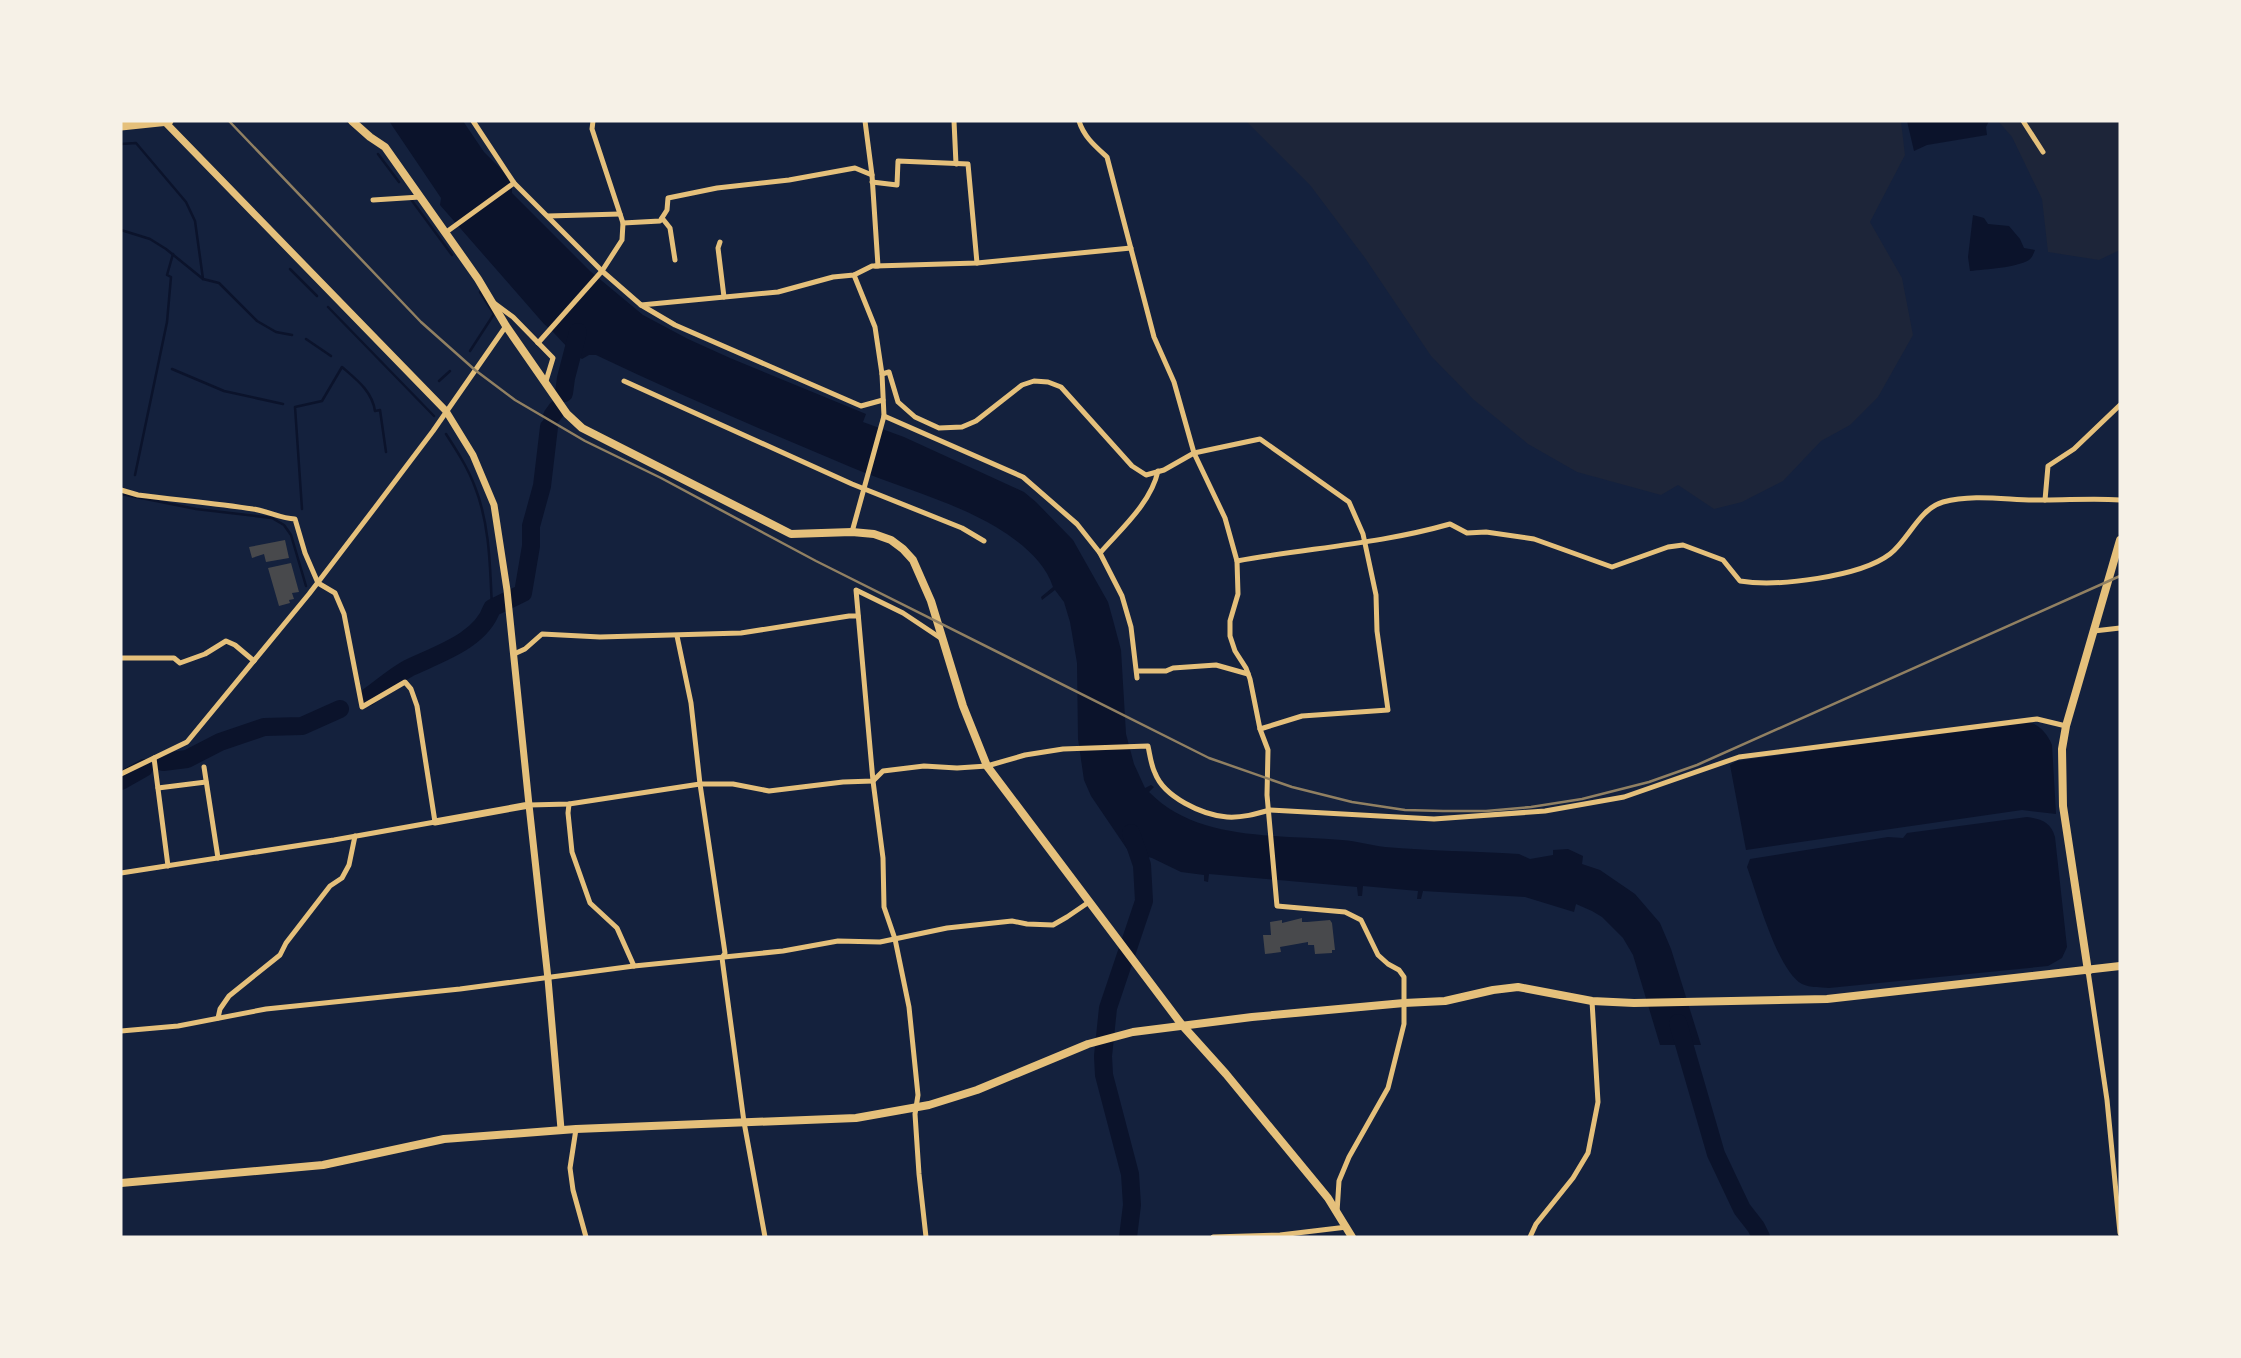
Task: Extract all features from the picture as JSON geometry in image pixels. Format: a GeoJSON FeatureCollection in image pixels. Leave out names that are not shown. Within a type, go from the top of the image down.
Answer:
{"type":"FeatureCollection","features":[{"type":"Feature","properties":{"kind":"main road"},"geometry":{"type":"LineString","coordinates":[[121,126],[169,121]]}},
{"type":"Feature","properties":{"kind":"main road"},"geometry":{"type":"LineString","coordinates":[[352,121],[370,138],[385,147],[417,197],[447,231],[506,326],[567,414],[582,428],[791,534],[874,534],[903,548],[913,560],[931,601],[963,705],[987,766],[1182,1025],[1226,1074],[1337,1212],[1352,1237]]}},
{"type":"Feature","properties":{"kind":"main road"},"geometry":{"type":"LineString","coordinates":[[2088,971],[2063,806],[2062,749],[2066,726],[2120,540]]}},
{"type":"Feature","properties":{"kind":"main road"},"geometry":{"type":"LineString","coordinates":[[121,1183],[323,1165],[444,1139],[561,1129],[856,1118],[929,1105],[977,1090],[1088,1044],[1133,1032],[1404,1003],[1445,1002],[1518,987],[1592,1001],[1634,1003],[1827,999],[2120,966]]}},
{"type":"Feature","properties":{"kind":"street"},"geometry":{"type":"LineString","coordinates":[[164,121],[446,411],[473,455],[494,505],[514,654],[561,1129]]}},
{"type":"Feature","properties":{"kind":"street"},"geometry":{"type":"LineString","coordinates":[[473,121],[511,184],[641,305],[675,325],[861,406],[883,400]]}},
{"type":"Feature","properties":{"kind":"street"},"geometry":{"type":"LineString","coordinates":[[538,343],[602,271],[622,240],[623,223],[592,129],[593,121]]}},
{"type":"Feature","properties":{"kind":"street"},"geometry":{"type":"LineString","coordinates":[[865,121],[878,266],[872,266]]}},
{"type":"Feature","properties":{"kind":"street"},"geometry":{"type":"LineString","coordinates":[[954,121],[956,164]]}},
{"type":"Feature","properties":{"kind":"street"},"geometry":{"type":"LineString","coordinates":[[1079,121],[1090,142],[1107,157],[1154,337],[1174,382],[1194,453],[1225,518],[1237,561],[1238,594],[1230,621],[1230,636],[1235,652],[1248,674],[1260,729],[1268,750],[1267,795],[1277,906],[1345,912],[1361,920],[1378,955],[1399,970],[1404,977],[1404,1024],[1388,1088],[1349,1157],[1339,1181],[1337,1212]]}},
{"type":"Feature","properties":{"kind":"street"},"geometry":{"type":"LineString","coordinates":[[2023,121],[2043,152]]}},
{"type":"Feature","properties":{"kind":"street"},"geometry":{"type":"LineString","coordinates":[[623,223],[660,221],[667,210],[668,198],[717,188],[789,180],[855,168],[872,179],[897,185],[898,161],[968,164],[977,263]]}},
{"type":"Feature","properties":{"kind":"street"},"geometry":{"type":"LineString","coordinates":[[447,231],[511,184]]}},
{"type":"Feature","properties":{"kind":"street"},"geometry":{"type":"LineString","coordinates":[[373,200],[417,197]]}},
{"type":"Feature","properties":{"kind":"street"},"geometry":{"type":"LineString","coordinates":[[548,216],[620,214]]}},
{"type":"Feature","properties":{"kind":"street"},"geometry":{"type":"LineString","coordinates":[[662,218],[670,228],[675,260]]}},
{"type":"Feature","properties":{"kind":"street"},"geometry":{"type":"LineString","coordinates":[[720,242],[718,248],[724,297]]}},
{"type":"Feature","properties":{"kind":"street"},"geometry":{"type":"LineString","coordinates":[[641,305],[778,292],[833,276],[853,275],[872,266],[977,263],[1131,248]]}},
{"type":"Feature","properties":{"kind":"street"},"geometry":{"type":"LineString","coordinates":[[852,532],[884,416],[876,327],[853,275]]}},
{"type":"Feature","properties":{"kind":"street"},"geometry":{"type":"LineString","coordinates":[[494,303],[513,317],[553,358],[546,381]]}},
{"type":"Feature","properties":{"kind":"street"},"geometry":{"type":"LineString","coordinates":[[121,774],[187,742],[318,583],[506,326]]}},
{"type":"Feature","properties":{"kind":"street"},"geometry":{"type":"LineString","coordinates":[[882,374],[889,372],[898,402],[915,417],[939,428],[962,427],[976,421],[1022,385],[1034,381],[1048,382],[1061,387],[1132,466],[1146,475],[1194,453],[1260,439],[1349,502],[1363,534],[1376,595],[1377,631],[1388,710],[1302,716],[1260,729]]}},
{"type":"Feature","properties":{"kind":"street"},"geometry":{"type":"LineString","coordinates":[[624,381],[864,484],[962,528],[984,541]]}},
{"type":"Feature","properties":{"kind":"street"},"geometry":{"type":"LineString","coordinates":[[2045,500],[2049,466],[2074,449],[2120,405]]}},
{"type":"Feature","properties":{"kind":"street"},"geometry":{"type":"LineString","coordinates":[[884,416],[1023,477],[1077,523],[1100,553],[1122,596],[1131,627],[1137,674],[1216,665],[1248,674]]}},
{"type":"Feature","properties":{"kind":"street"},"geometry":{"type":"LineString","coordinates":[[1100,553],[1155,485],[1158,471]]}},
{"type":"Feature","properties":{"kind":"street"},"geometry":{"type":"LineString","coordinates":[[121,490],[138,495],[253,509],[273,513],[285,519],[295,519],[318,583],[335,593],[344,614],[362,707],[405,682],[411,689],[417,706],[435,822]]}},
{"type":"Feature","properties":{"kind":"street"},"geometry":{"type":"LineString","coordinates":[[1237,561],[1365,542],[1450,524],[1468,533],[1486,532],[1534,539],[1612,567],[1668,547],[1683,545],[1724,560],[1740,581],[1780,583],[1867,566],[1891,553],[1923,516],[1941,502],[1969,498],[2120,500]]}},
{"type":"Feature","properties":{"kind":"street"},"geometry":{"type":"LineString","coordinates":[[926,1237],[919,1174],[916,1107],[918,1095],[909,1007],[894,938],[884,907],[883,858],[873,781],[856,590],[903,613],[942,639]]}},
{"type":"Feature","properties":{"kind":"street"},"geometry":{"type":"LineString","coordinates":[[514,654],[525,649],[542,634],[600,637],[741,633],[858,616]]}},
{"type":"Feature","properties":{"kind":"street"},"geometry":{"type":"LineString","coordinates":[[2094,631],[2120,628]]}},
{"type":"Feature","properties":{"kind":"street"},"geometry":{"type":"LineString","coordinates":[[677,636],[691,703],[725,953],[722,958],[744,1122],[765,1237]]}},
{"type":"Feature","properties":{"kind":"street"},"geometry":{"type":"LineString","coordinates":[[121,658],[174,659],[180,663],[205,654],[226,642],[235,645],[254,662]]}},
{"type":"Feature","properties":{"kind":"street"},"geometry":{"type":"LineString","coordinates":[[121,873],[529,805],[569,804],[700,784],[733,784],[769,791],[873,781],[883,771],[923,766],[987,766],[1025,755],[1063,749],[1148,746],[1159,781],[1182,801],[1225,817],[1270,810],[1434,819],[1545,811],[1624,797],[1739,757],[2037,719],[2066,726]]}},
{"type":"Feature","properties":{"kind":"street"},"geometry":{"type":"LineString","coordinates":[[154,758],[168,866]]}},
{"type":"Feature","properties":{"kind":"street"},"geometry":{"type":"LineString","coordinates":[[204,767],[218,858]]}},
{"type":"Feature","properties":{"kind":"street"},"geometry":{"type":"LineString","coordinates":[[158,788],[206,782]]}},
{"type":"Feature","properties":{"kind":"street"},"geometry":{"type":"LineString","coordinates":[[569,804],[572,852],[590,903],[618,928],[634,966]]}},
{"type":"Feature","properties":{"kind":"street"},"geometry":{"type":"LineString","coordinates":[[218,1018],[220,1009],[229,996],[280,955],[286,943],[330,886],[342,878],[349,865],[355,836]]}},
{"type":"Feature","properties":{"kind":"street"},"geometry":{"type":"LineString","coordinates":[[121,1031],[178,1026],[266,1009],[548,979],[634,966],[783,951],[838,941],[880,942],[947,928],[1012,921],[1053,925],[1089,902]]}},
{"type":"Feature","properties":{"kind":"street"},"geometry":{"type":"LineString","coordinates":[[2088,971],[2107,1100],[2120,1233]]}},
{"type":"Feature","properties":{"kind":"street"},"geometry":{"type":"LineString","coordinates":[[1530,1237],[1536,1224],[1573,1178],[1588,1153],[1598,1102],[1592,1001]]}},
{"type":"Feature","properties":{"kind":"street"},"geometry":{"type":"LineString","coordinates":[[576,1129],[570,1168],[586,1237]]}},
{"type":"Feature","properties":{"kind":"street"},"geometry":{"type":"LineString","coordinates":[[2110,1138],[2120,1133]]}},
{"type":"Feature","properties":{"kind":"street"},"geometry":{"type":"LineString","coordinates":[[1213,1237],[1280,1236],[1347,1227]]}},
{"type":"Feature","properties":{"kind":"shaded area"},"geometry":{"type":"Polygon","coordinates":[[[389,121],[463,121],[484,152],[512,180],[512,193],[590,271],[643,315],[730,358],[866,414],[863,422],[904,437],[1024,492],[1036,502],[1073,540],[1108,602],[1121,650],[1126,734],[1134,764],[1145,788],[1151,785],[1154,787],[1149,792],[1169,808],[1191,820],[1215,828],[1266,835],[1348,841],[1385,847],[1519,854],[1530,859],[1553,855],[1553,850],[1568,849],[1583,856],[1582,864],[1600,870],[1635,894],[1660,923],[1671,949],[1701,1045],[1660,1045],[1633,955],[1623,938],[1602,917],[1576,904],[1574,912],[1525,897],[1423,891],[1421,899],[1417,899],[1418,891],[1363,886],[1362,896],[1358,896],[1357,887],[1209,874],[1208,882],[1204,881],[1204,875],[1181,872],[1152,858],[1129,852],[1091,796],[1084,780],[1078,739],[1077,663],[1070,622],[1064,602],[1055,590],[1042,600],[1041,597],[1053,587],[1044,569],[1030,552],[996,527],[962,510],[821,454],[596,355],[582,359],[544,324],[440,205],[441,198],[389,121]]]}},
{"type":"Feature","properties":{"kind":"shaded area"},"geometry":{"type":"Polygon","coordinates":[[[1246,121],[1901,121],[1905,155],[1870,222],[1902,278],[1913,335],[1878,397],[1850,425],[1821,441],[1783,481],[1742,502],[1714,509],[1678,485],[1661,495],[1577,472],[1528,444],[1474,400],[1431,356],[1365,258],[1310,185],[1246,121]]]}},
{"type":"Feature","properties":{"kind":"shaded area"},"geometry":{"type":"Polygon","coordinates":[[[1907,121],[1989,121],[1986,127],[1987,135],[1927,145],[1914,151],[1907,121]]]}},
{"type":"Feature","properties":{"kind":"shaded area"},"geometry":{"type":"Polygon","coordinates":[[[1998,121],[2120,121],[2120,250],[2099,260],[2048,252],[2042,199],[2012,137],[1998,121]]]}},
{"type":"Feature","properties":{"kind":"shaded area"},"geometry":{"type":"Polygon","coordinates":[[[1973,215],[1984,218],[1988,224],[2009,226],[2024,248],[2035,250],[2031,258],[2009,266],[1970,271],[1968,257],[1973,215]]]}},
{"type":"Feature","properties":{"kind":"shaded area"},"geometry":{"type":"Polygon","coordinates":[[[2028,721],[2043,730],[2052,745],[2056,814],[2022,810],[1746,850],[1730,765],[1737,761],[2028,721]]]}},
{"type":"Feature","properties":{"kind":"shaded area"},"geometry":{"type":"Polygon","coordinates":[[[2027,817],[2045,822],[2055,837],[2067,947],[2062,958],[2048,966],[1829,988],[1805,985],[1793,976],[1776,948],[1747,867],[1750,859],[1888,837],[1903,838],[1907,833],[2027,817]]]}},
{"type":"Feature","properties":{"kind":"building"},"geometry":{"type":"Polygon","coordinates":[[[285,540],[289,558],[266,562],[264,554],[252,558],[249,547],[285,540]]]}},
{"type":"Feature","properties":{"kind":"building"},"geometry":{"type":"Polygon","coordinates":[[[291,563],[299,592],[292,593],[294,599],[289,600],[290,603],[279,606],[268,568],[291,563]]]}},
{"type":"Feature","properties":{"kind":"building"},"geometry":{"type":"Polygon","coordinates":[[[1302,918],[1302,922],[1330,920],[1335,950],[1332,950],[1332,953],[1315,954],[1314,945],[1308,945],[1308,942],[1280,947],[1281,952],[1265,954],[1263,935],[1271,935],[1270,922],[1282,920],[1282,923],[1302,918]]]}},
{"type":"Feature","properties":{"kind":"waterway"},"geometry":{"type":"LineString","coordinates":[[121,144],[136,143],[186,202],[195,221],[203,279]]}},
{"type":"Feature","properties":{"kind":"waterway"},"geometry":{"type":"LineString","coordinates":[[378,154],[399,182]]}},
{"type":"Feature","properties":{"kind":"waterway"},"geometry":{"type":"LineString","coordinates":[[410,198],[452,255]]}},
{"type":"Feature","properties":{"kind":"waterway"},"geometry":{"type":"LineString","coordinates":[[121,230],[150,239],[203,279],[219,283],[257,321],[276,332],[292,335]]}},
{"type":"Feature","properties":{"kind":"waterway"},"geometry":{"type":"LineString","coordinates":[[135,475],[167,322],[171,277],[167,275],[173,254]]}},
{"type":"Feature","properties":{"kind":"waterway"},"geometry":{"type":"LineString","coordinates":[[290,269],[317,296]]}},
{"type":"Feature","properties":{"kind":"waterway"},"geometry":{"type":"LineString","coordinates":[[470,351],[494,314],[480,292]]}},
{"type":"Feature","properties":{"kind":"waterway"},"geometry":{"type":"LineString","coordinates":[[328,307],[434,416]]}},
{"type":"Feature","properties":{"kind":"waterway"},"geometry":{"type":"LineString","coordinates":[[564,393],[578,332]]}},
{"type":"Feature","properties":{"kind":"waterway"},"geometry":{"type":"LineString","coordinates":[[306,339],[331,356]]}},
{"type":"Feature","properties":{"kind":"waterway"},"geometry":{"type":"LineString","coordinates":[[302,509],[295,407],[322,401],[342,367],[367,392],[375,411],[380,410],[386,452]]}},
{"type":"Feature","properties":{"kind":"waterway"},"geometry":{"type":"LineString","coordinates":[[172,369],[224,391],[283,404]]}},
{"type":"Feature","properties":{"kind":"waterway"},"geometry":{"type":"LineString","coordinates":[[439,381],[450,371]]}},
{"type":"Feature","properties":{"kind":"waterway"},"geometry":{"type":"LineString","coordinates":[[552,416],[557,409]]}},
{"type":"Feature","properties":{"kind":"waterway"},"geometry":{"type":"LineString","coordinates":[[368,697],[403,671],[469,638],[492,608],[523,593],[531,546],[531,526],[542,486],[549,427]]}},
{"type":"Feature","properties":{"kind":"waterway"},"geometry":{"type":"LineString","coordinates":[[446,434],[469,473],[484,516],[492,608]]}},
{"type":"Feature","properties":{"kind":"waterway"},"geometry":{"type":"LineString","coordinates":[[121,494],[196,509],[272,518],[284,525],[291,535],[306,586]]}},
{"type":"Feature","properties":{"kind":"waterway"},"geometry":{"type":"LineString","coordinates":[[163,762],[187,759],[220,742],[264,727],[302,726],[340,709]]}},
{"type":"Feature","properties":{"kind":"waterway"},"geometry":{"type":"LineString","coordinates":[[121,781],[144,768]]}},
{"type":"Feature","properties":{"kind":"waterway"},"geometry":{"type":"LineString","coordinates":[[1128,1237],[1132,1205],[1130,1174],[1104,1075],[1103,1056],[1108,1008],[1144,901],[1142,865],[1131,833]]}},
{"type":"Feature","properties":{"kind":"waterway"},"geometry":{"type":"LineString","coordinates":[[1678,1023],[1716,1154],[1742,1209],[1761,1237]]}},
{"type":"Feature","properties":{"kind":"railway"},"geometry":{"type":"LineString","coordinates":[[229,121],[421,322],[475,370],[515,400],[585,441],[661,478],[816,561],[1209,758],[1292,787],[1352,802],[1405,810],[1486,811],[1582,799],[1649,782],[1697,765],[2120,576]]}}]}
